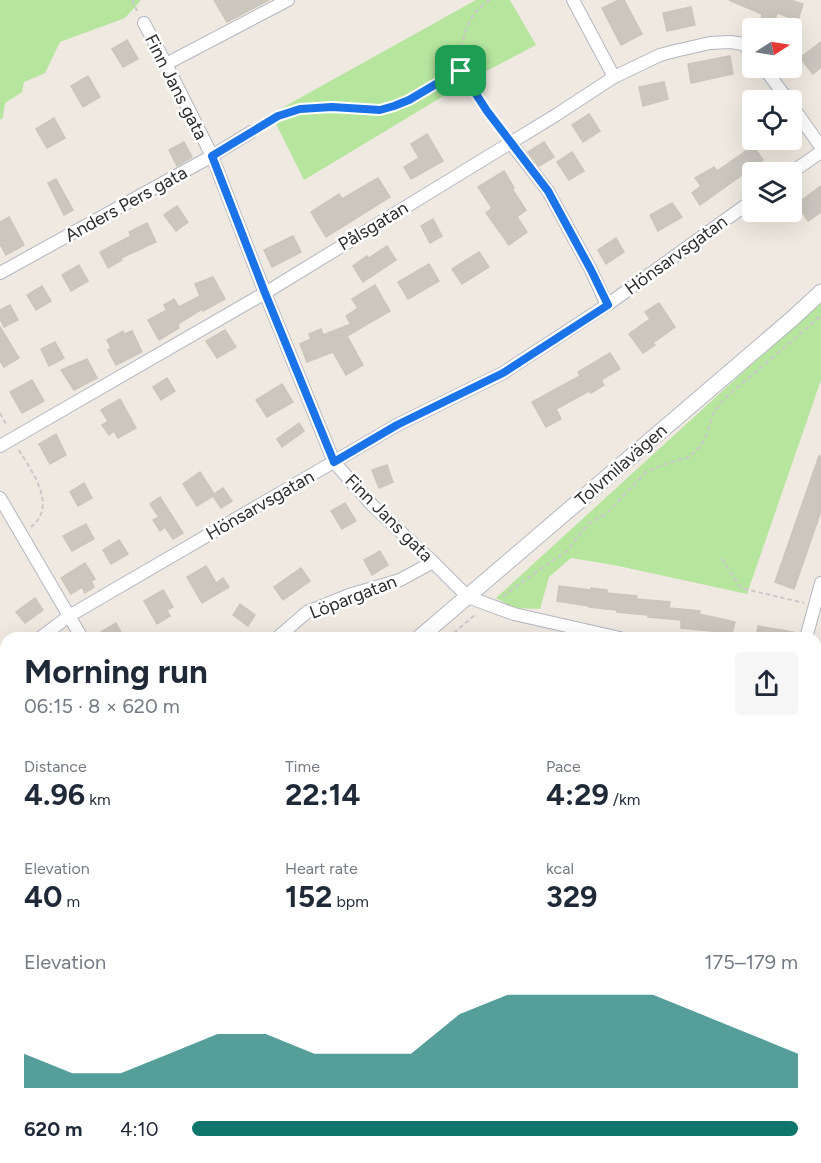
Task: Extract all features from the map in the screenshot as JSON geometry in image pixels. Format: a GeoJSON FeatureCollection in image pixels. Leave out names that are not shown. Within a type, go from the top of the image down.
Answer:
{"type":"FeatureCollection","features":[{"type":"Feature","properties":{"kind":"street"},"geometry":{"type":"LineString","coordinates":[[166,64],[288,0]]}},
{"type":"Feature","properties":{"kind":"street"},"geometry":{"type":"LineString","coordinates":[[573,0],[614,77]]}},
{"type":"Feature","properties":{"kind":"street","name":"Finn Jans gata"},"geometry":{"type":"LineString","coordinates":[[144,23],[212,156],[334,462],[373,506],[468,597],[514,614],[594,632]]}},
{"type":"Feature","properties":{"kind":"street","name":"Pålsgatan"},"geometry":{"type":"LineString","coordinates":[[0,446],[265,293],[614,77],[675,51],[710,43],[742,44]]}},
{"type":"Feature","properties":{"kind":"street"},"geometry":{"type":"LineString","coordinates":[[802,120],[821,147]]}},
{"type":"Feature","properties":{"kind":"street","name":"Anders Pers gata"},"geometry":{"type":"LineString","coordinates":[[0,273],[212,156],[250,132]]}},
{"type":"Feature","properties":{"kind":"street"},"geometry":{"type":"LineString","coordinates":[[510,142],[548,191],[608,305]]}},
{"type":"Feature","properties":{"kind":"street"},"geometry":{"type":"LineString","coordinates":[[802,165],[821,152]]}},
{"type":"Feature","properties":{"kind":"street","name":"Hönsarvsgatan"},"geometry":{"type":"LineString","coordinates":[[48,632],[69,616],[397,425],[503,373],[608,305],[742,208]]}},
{"type":"Feature","properties":{"kind":"street","name":"Tolvmilavägen"},"geometry":{"type":"LineString","coordinates":[[426,632],[821,292]]}},
{"type":"Feature","properties":{"kind":"street"},"geometry":{"type":"LineString","coordinates":[[0,498],[78,632]]}},
{"type":"Feature","properties":{"kind":"street","name":"Löpargatan"},"geometry":{"type":"LineString","coordinates":[[284,632],[307,612],[348,595],[400,580],[433,562]]}},
{"type":"Feature","properties":{"kind":"street"},"geometry":{"type":"LineString","coordinates":[[808,632],[821,583]]}},
{"type":"Feature","properties":{"kind":"path"},"geometry":{"type":"LineString","coordinates":[[490,0],[471,17],[463,34],[461,71],[510,142]]}},
{"type":"Feature","properties":{"kind":"path"},"geometry":{"type":"LineString","coordinates":[[250,132],[278,116],[300,109],[332,107],[380,110],[394,106],[461,71]]}},
{"type":"Feature","properties":{"kind":"path"},"geometry":{"type":"LineString","coordinates":[[455,632],[473,615],[491,605],[566,552],[588,524],[606,514],[646,472],[689,457],[701,446],[713,414],[725,398],[821,315]]}},
{"type":"Feature","properties":{"kind":"path"},"geometry":{"type":"LineString","coordinates":[[0,413],[39,487],[44,502],[42,515],[36,524],[22,535]]}},
{"type":"Feature","properties":{"kind":"path"},"geometry":{"type":"LineString","coordinates":[[722,559],[741,588],[814,606]]}},
{"type":"Feature","properties":{"kind":"green space"},"geometry":{"type":"Polygon","coordinates":[[[0,0],[141,0],[125,18],[60,42],[45,73],[24,82],[22,92],[5,103],[3,117],[0,120],[0,0]]]}},
{"type":"Feature","properties":{"kind":"green space"},"geometry":{"type":"Polygon","coordinates":[[[476,0],[510,0],[536,45],[475,77],[304,180],[271,114],[476,0]]]}},
{"type":"Feature","properties":{"kind":"green space"},"geometry":{"type":"Polygon","coordinates":[[[821,301],[821,380],[747,594],[571,558],[549,577],[540,609],[514,608],[496,598],[821,301]]]}},
{"type":"Feature","properties":{"kind":"building"},"geometry":{"type":"Polygon","coordinates":[[[214,0],[269,0],[227,22],[214,0]]]}},
{"type":"Feature","properties":{"kind":"building"},"geometry":{"type":"Polygon","coordinates":[[[624,0],[642,34],[621,45],[602,8],[624,0]]]}},
{"type":"Feature","properties":{"kind":"building"},"geometry":{"type":"Polygon","coordinates":[[[729,0],[790,0],[803,4],[799,18],[777,13],[776,18],[761,18],[762,14],[729,0]]]}},
{"type":"Feature","properties":{"kind":"building"},"geometry":{"type":"Polygon","coordinates":[[[691,7],[695,25],[667,31],[663,13],[691,7]]]}},
{"type":"Feature","properties":{"kind":"building"},"geometry":{"type":"Polygon","coordinates":[[[127,40],[138,59],[123,67],[112,49],[127,40]]]}},
{"type":"Feature","properties":{"kind":"building"},"geometry":{"type":"Polygon","coordinates":[[[821,42],[821,67],[813,74],[802,60],[802,56],[821,42]]]}},
{"type":"Feature","properties":{"kind":"building"},"geometry":{"type":"Polygon","coordinates":[[[730,56],[733,74],[691,83],[688,64],[730,56]]]}},
{"type":"Feature","properties":{"kind":"building"},"geometry":{"type":"Polygon","coordinates":[[[88,76],[100,97],[83,107],[71,86],[88,76]]]}},
{"type":"Feature","properties":{"kind":"building"},"geometry":{"type":"Polygon","coordinates":[[[664,82],[668,99],[643,106],[639,87],[664,82]]]}},
{"type":"Feature","properties":{"kind":"building"},"geometry":{"type":"Polygon","coordinates":[[[589,114],[600,131],[583,142],[572,125],[589,114]]]}},
{"type":"Feature","properties":{"kind":"building"},"geometry":{"type":"Polygon","coordinates":[[[54,118],[65,138],[47,148],[36,129],[54,118]]]}},
{"type":"Feature","properties":{"kind":"building"},"geometry":{"type":"Polygon","coordinates":[[[427,134],[443,161],[411,179],[404,167],[419,158],[411,144],[427,134]]]}},
{"type":"Feature","properties":{"kind":"building"},"geometry":{"type":"Polygon","coordinates":[[[184,142],[192,157],[177,166],[169,150],[184,142]]]}},
{"type":"Feature","properties":{"kind":"building"},"geometry":{"type":"Polygon","coordinates":[[[544,142],[554,157],[539,166],[528,152],[544,142]]]}},
{"type":"Feature","properties":{"kind":"building"},"geometry":{"type":"Polygon","coordinates":[[[747,150],[756,150],[763,160],[742,162],[742,175],[700,205],[692,193],[701,186],[695,178],[714,167],[717,171],[747,150]]]}},
{"type":"Feature","properties":{"kind":"building"},"geometry":{"type":"Polygon","coordinates":[[[572,152],[584,171],[569,180],[557,162],[572,152]]]}},
{"type":"Feature","properties":{"kind":"building"},"geometry":{"type":"Polygon","coordinates":[[[504,171],[514,188],[512,189],[526,210],[517,217],[527,232],[509,245],[486,213],[492,208],[478,187],[504,171]]]}},
{"type":"Feature","properties":{"kind":"building"},"geometry":{"type":"Polygon","coordinates":[[[378,178],[390,197],[326,237],[311,212],[339,194],[342,199],[378,178]]]}},
{"type":"Feature","properties":{"kind":"building"},"geometry":{"type":"Polygon","coordinates":[[[56,179],[73,210],[64,215],[48,183],[56,179]]]}},
{"type":"Feature","properties":{"kind":"building"},"geometry":{"type":"Polygon","coordinates":[[[821,186],[821,212],[808,221],[802,212],[802,200],[821,186]]]}},
{"type":"Feature","properties":{"kind":"building"},"geometry":{"type":"Polygon","coordinates":[[[672,203],[682,217],[658,231],[650,215],[672,203]]]}},
{"type":"Feature","properties":{"kind":"building"},"geometry":{"type":"Polygon","coordinates":[[[177,206],[188,222],[176,231],[164,215],[177,206]]]}},
{"type":"Feature","properties":{"kind":"building"},"geometry":{"type":"Polygon","coordinates":[[[9,217],[24,245],[6,255],[0,244],[0,222],[9,217]]]}},
{"type":"Feature","properties":{"kind":"building"},"geometry":{"type":"Polygon","coordinates":[[[433,219],[442,236],[430,243],[421,226],[433,219]]]}},
{"type":"Feature","properties":{"kind":"building"},"geometry":{"type":"Polygon","coordinates":[[[147,223],[156,242],[121,258],[122,260],[108,268],[100,252],[131,236],[129,232],[147,223]]]}},
{"type":"Feature","properties":{"kind":"building"},"geometry":{"type":"Polygon","coordinates":[[[293,236],[301,252],[272,267],[264,250],[293,236]]]}},
{"type":"Feature","properties":{"kind":"building"},"geometry":{"type":"Polygon","coordinates":[[[616,238],[624,252],[606,264],[598,250],[616,238]]]}},
{"type":"Feature","properties":{"kind":"building"},"geometry":{"type":"Polygon","coordinates":[[[387,246],[396,260],[363,282],[353,266],[387,246]]]}},
{"type":"Feature","properties":{"kind":"building"},"geometry":{"type":"Polygon","coordinates":[[[479,252],[489,267],[462,284],[452,269],[479,252]]]}},
{"type":"Feature","properties":{"kind":"building"},"geometry":{"type":"Polygon","coordinates":[[[429,264],[439,281],[408,299],[398,282],[429,264]]]}},
{"type":"Feature","properties":{"kind":"building"},"geometry":{"type":"Polygon","coordinates":[[[79,265],[88,281],[71,291],[62,275],[79,265]]]}},
{"type":"Feature","properties":{"kind":"building"},"geometry":{"type":"Polygon","coordinates":[[[213,277],[225,299],[203,311],[202,309],[178,324],[179,328],[159,340],[148,320],[167,310],[164,305],[174,299],[179,307],[200,296],[195,284],[213,277]]]}},
{"type":"Feature","properties":{"kind":"building"},"geometry":{"type":"Polygon","coordinates":[[[375,285],[390,311],[347,336],[363,365],[346,375],[333,352],[307,362],[300,344],[311,339],[309,334],[321,329],[323,335],[351,324],[346,316],[358,308],[352,299],[375,285]]]}},
{"type":"Feature","properties":{"kind":"building"},"geometry":{"type":"Polygon","coordinates":[[[42,286],[51,301],[36,310],[27,295],[42,286]]]}},
{"type":"Feature","properties":{"kind":"building"},"geometry":{"type":"Polygon","coordinates":[[[659,303],[675,327],[643,353],[629,334],[650,319],[645,312],[659,303]]]}},
{"type":"Feature","properties":{"kind":"building"},"geometry":{"type":"Polygon","coordinates":[[[10,305],[18,320],[4,327],[0,319],[0,310],[10,305]]]}},
{"type":"Feature","properties":{"kind":"building"},"geometry":{"type":"Polygon","coordinates":[[[0,327],[19,358],[4,367],[0,361],[0,327]]]}},
{"type":"Feature","properties":{"kind":"building"},"geometry":{"type":"Polygon","coordinates":[[[225,330],[236,347],[217,358],[206,341],[225,330]]]}},
{"type":"Feature","properties":{"kind":"building"},"geometry":{"type":"Polygon","coordinates":[[[123,331],[124,334],[132,331],[142,352],[116,365],[108,350],[111,348],[107,340],[123,331]]]}},
{"type":"Feature","properties":{"kind":"building"},"geometry":{"type":"Polygon","coordinates":[[[55,342],[64,358],[49,366],[41,349],[55,342]]]}},
{"type":"Feature","properties":{"kind":"building"},"geometry":{"type":"Polygon","coordinates":[[[610,353],[620,369],[601,380],[604,385],[556,409],[561,419],[546,427],[532,402],[580,376],[578,372],[610,353]]]}},
{"type":"Feature","properties":{"kind":"building"},"geometry":{"type":"Polygon","coordinates":[[[87,359],[97,378],[74,390],[61,370],[87,359]]]}},
{"type":"Feature","properties":{"kind":"building"},"geometry":{"type":"Polygon","coordinates":[[[167,378],[175,391],[161,400],[153,387],[167,378]]]}},
{"type":"Feature","properties":{"kind":"building"},"geometry":{"type":"Polygon","coordinates":[[[32,380],[44,401],[22,413],[10,392],[32,380]]]}},
{"type":"Feature","properties":{"kind":"building"},"geometry":{"type":"Polygon","coordinates":[[[282,384],[293,402],[267,417],[256,400],[282,384]]]}},
{"type":"Feature","properties":{"kind":"building"},"geometry":{"type":"Polygon","coordinates":[[[120,399],[136,428],[118,438],[114,431],[109,435],[102,425],[108,421],[101,410],[120,399]]]}},
{"type":"Feature","properties":{"kind":"building"},"geometry":{"type":"Polygon","coordinates":[[[299,423],[304,431],[282,447],[277,439],[299,423]]]}},
{"type":"Feature","properties":{"kind":"building"},"geometry":{"type":"Polygon","coordinates":[[[56,434],[66,455],[50,464],[39,444],[56,434]]]}},
{"type":"Feature","properties":{"kind":"building"},"geometry":{"type":"Polygon","coordinates":[[[819,456],[821,456],[821,511],[794,589],[775,582],[819,456]]]}},
{"type":"Feature","properties":{"kind":"building"},"geometry":{"type":"Polygon","coordinates":[[[387,465],[393,482],[379,488],[372,470],[387,465]]]}},
{"type":"Feature","properties":{"kind":"building"},"geometry":{"type":"Polygon","coordinates":[[[200,472],[214,494],[223,488],[232,501],[221,508],[213,496],[197,506],[183,484],[200,472]]]}},
{"type":"Feature","properties":{"kind":"building"},"geometry":{"type":"Polygon","coordinates":[[[84,483],[92,498],[78,506],[70,492],[84,483]]]}},
{"type":"Feature","properties":{"kind":"building"},"geometry":{"type":"Polygon","coordinates":[[[160,497],[183,533],[173,539],[165,527],[160,531],[153,520],[159,517],[150,504],[160,497]]]}},
{"type":"Feature","properties":{"kind":"building"},"geometry":{"type":"Polygon","coordinates":[[[345,503],[356,521],[342,529],[331,511],[345,503]]]}},
{"type":"Feature","properties":{"kind":"building"},"geometry":{"type":"Polygon","coordinates":[[[86,524],[94,539],[72,551],[63,536],[86,524]]]}},
{"type":"Feature","properties":{"kind":"building"},"geometry":{"type":"Polygon","coordinates":[[[119,540],[128,554],[111,564],[103,550],[119,540]]]}},
{"type":"Feature","properties":{"kind":"building"},"geometry":{"type":"Polygon","coordinates":[[[380,551],[388,565],[372,575],[364,560],[380,551]]]}},
{"type":"Feature","properties":{"kind":"building"},"geometry":{"type":"Polygon","coordinates":[[[85,563],[95,579],[91,581],[94,587],[85,593],[82,587],[71,594],[61,578],[85,563]]]}},
{"type":"Feature","properties":{"kind":"building"},"geometry":{"type":"Polygon","coordinates":[[[206,566],[216,583],[223,578],[229,587],[202,603],[187,577],[206,566]]]}},
{"type":"Feature","properties":{"kind":"building"},"geometry":{"type":"Polygon","coordinates":[[[301,568],[310,581],[283,600],[274,587],[301,568]]]}},
{"type":"Feature","properties":{"kind":"building"},"geometry":{"type":"Polygon","coordinates":[[[559,586],[591,590],[591,588],[607,590],[607,593],[637,596],[636,599],[670,602],[669,608],[700,611],[699,614],[735,622],[732,632],[712,632],[681,628],[681,620],[648,617],[648,615],[557,601],[559,586]]]}},
{"type":"Feature","properties":{"kind":"building"},"geometry":{"type":"Polygon","coordinates":[[[163,590],[173,607],[167,610],[170,616],[157,624],[144,601],[163,590]]]}},
{"type":"Feature","properties":{"kind":"building"},"geometry":{"type":"Polygon","coordinates":[[[35,598],[43,610],[25,623],[16,612],[35,598]]]}},
{"type":"Feature","properties":{"kind":"building"},"geometry":{"type":"Polygon","coordinates":[[[240,604],[255,615],[248,626],[233,615],[240,604]]]}},
{"type":"Feature","properties":{"kind":"building"},"geometry":{"type":"Polygon","coordinates":[[[116,623],[121,632],[101,632],[116,623]]]}},
{"type":"Feature","properties":{"kind":"building"},"geometry":{"type":"Polygon","coordinates":[[[758,626],[794,632],[757,632],[758,626]]]}},
{"type":"Feature","properties":{"kind":"route"},"geometry":{"type":"LineString","coordinates":[[461,71],[487,111],[548,191],[608,305],[503,373],[397,425],[334,462],[212,156],[278,116],[300,109],[332,107],[380,110],[409,100],[461,71]]}}]}
